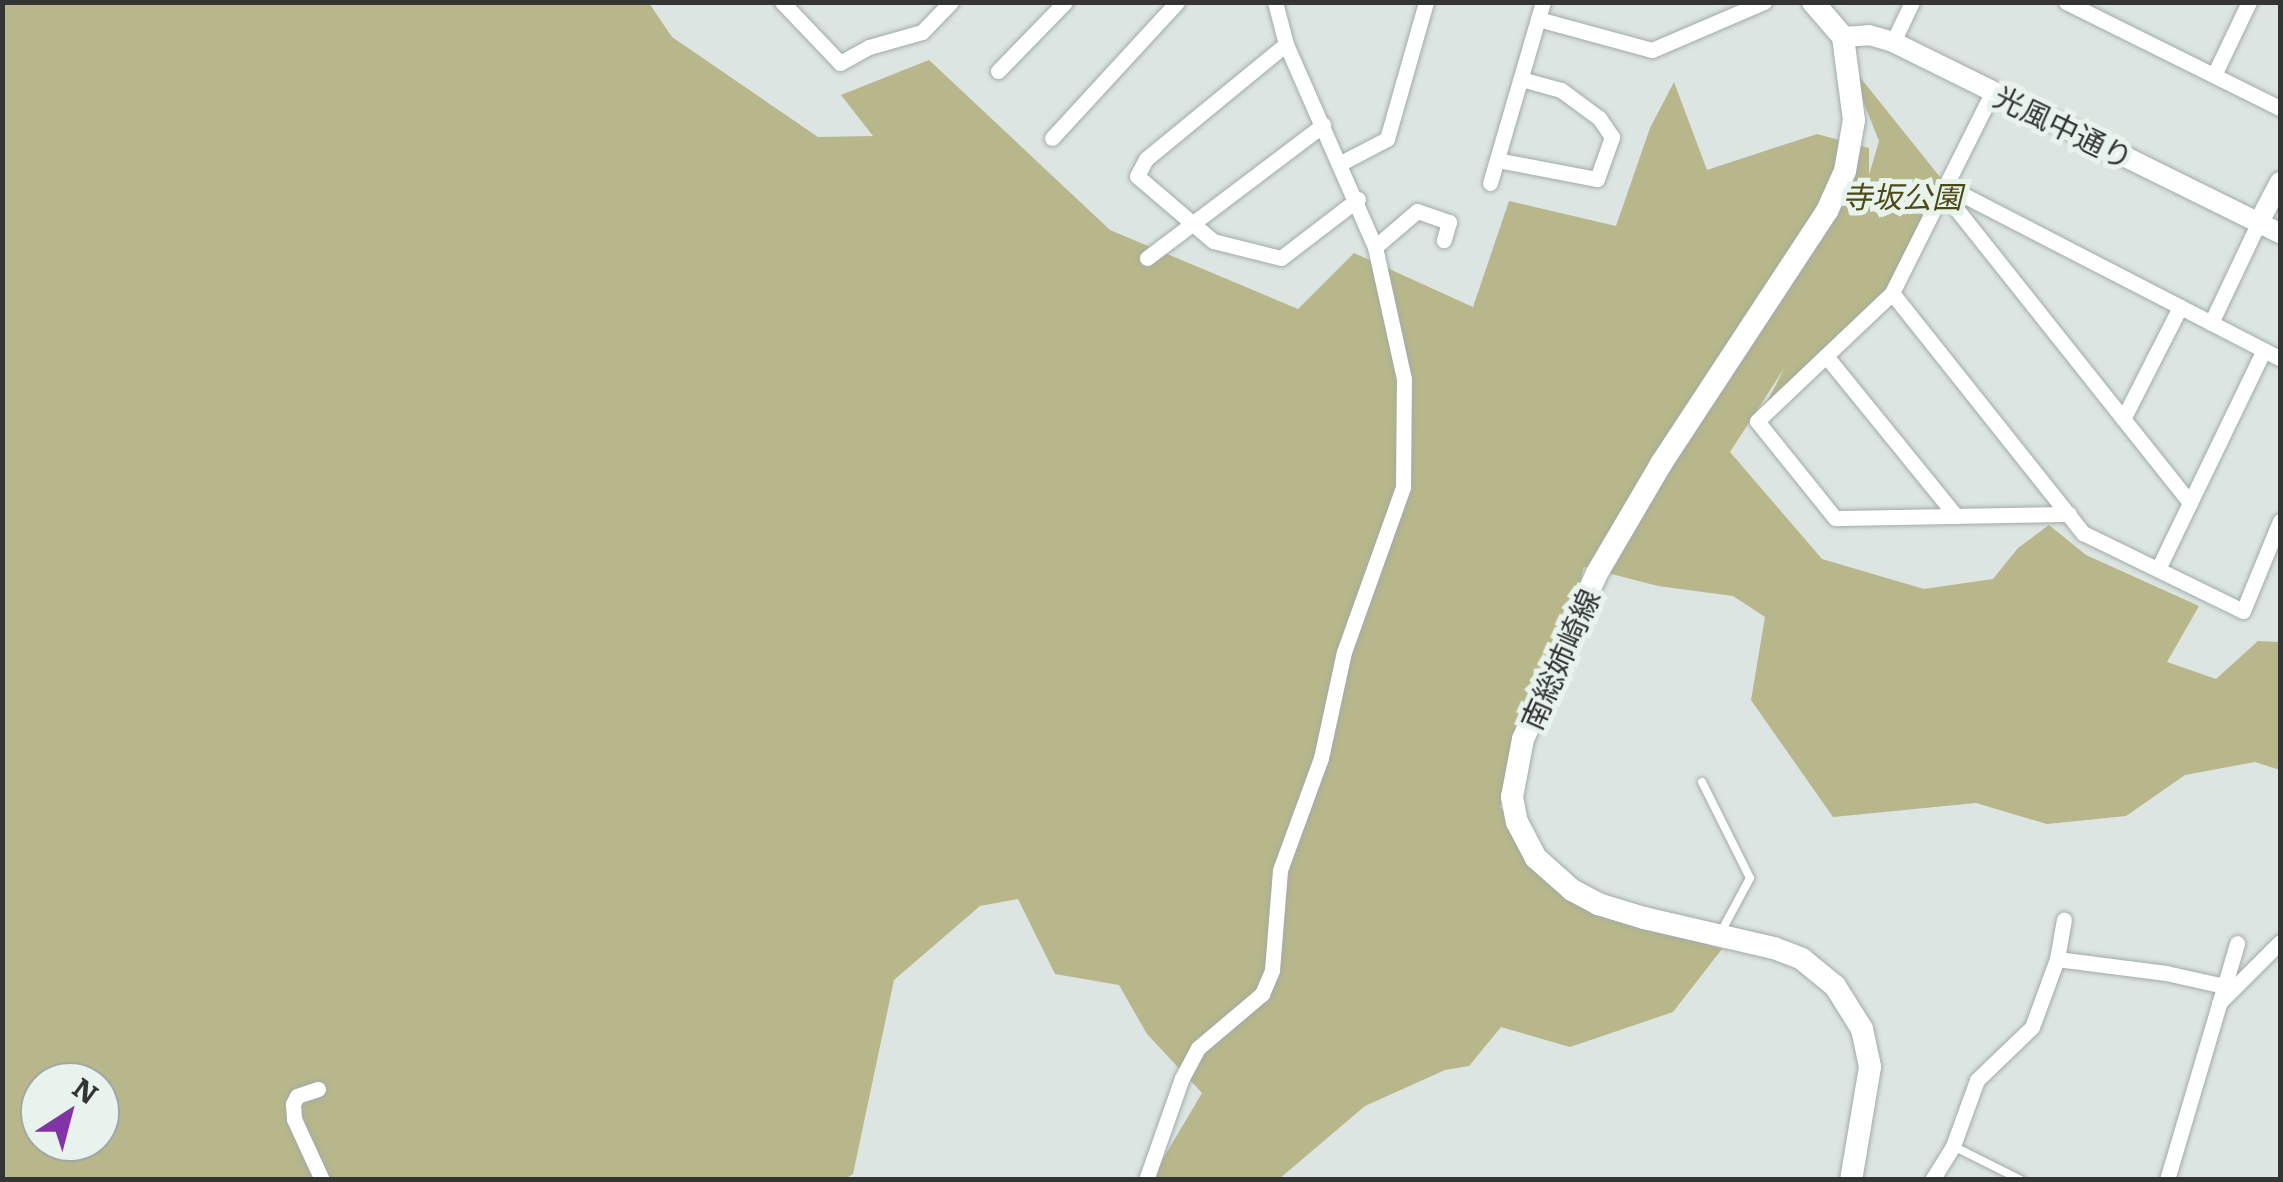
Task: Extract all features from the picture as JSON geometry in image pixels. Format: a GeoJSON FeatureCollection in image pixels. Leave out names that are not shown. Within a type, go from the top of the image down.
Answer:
{"type":"FeatureCollection","features":[{"type":"Feature","properties":{"kind":"main road"},"geometry":{"type":"LineString","coordinates":[[1813,2],[1843,37]]}},
{"type":"Feature","properties":{"kind":"main road","name":"南総姉崎線"},"geometry":{"type":"LineString","coordinates":[[1843,37],[1854,120],[1851,154],[1833,198],[1661,464],[1598,573],[1566,636],[1514,766],[1512,797],[1517,822],[1536,858],[1553,875],[1598,904],[1802,959],[1847,1000],[1862,1029],[1870,1067],[1851,1180]]}},
{"type":"Feature","properties":{"kind":"street"},"geometry":{"type":"LineString","coordinates":[[782,2],[840,63],[869,48],[922,32],[952,2]]}},
{"type":"Feature","properties":{"kind":"street"},"geometry":{"type":"LineString","coordinates":[[998,70],[1066,2]]}},
{"type":"Feature","properties":{"kind":"street"},"geometry":{"type":"LineString","coordinates":[[1052,138],[1177,2]]}},
{"type":"Feature","properties":{"kind":"street"},"geometry":{"type":"LineString","coordinates":[[1341,163],[1387,138],[1426,2]]}},
{"type":"Feature","properties":{"kind":"street"},"geometry":{"type":"LineString","coordinates":[[1490,183],[1540,11],[1652,50],[1764,2]]}},
{"type":"Feature","properties":{"kind":"street"},"geometry":{"type":"LineString","coordinates":[[1893,42],[1912,2]]}},
{"type":"Feature","properties":{"kind":"street"},"geometry":{"type":"LineString","coordinates":[[2066,2],[2280,108]]}},
{"type":"Feature","properties":{"kind":"street"},"geometry":{"type":"LineString","coordinates":[[2214,75],[2249,2]]}},
{"type":"Feature","properties":{"kind":"street"},"geometry":{"type":"LineString","coordinates":[[1146,1180],[1182,1078],[1198,1048],[1262,994],[1272,970],[1280,870],[1321,758],[1344,652],[1403,488],[1404,379],[1376,248],[1358,199],[1286,44],[1274,4]]}},
{"type":"Feature","properties":{"kind":"street","name":"光風中通り"},"geometry":{"type":"LineString","coordinates":[[1843,37],[1869,35],[1893,42],[2280,233]]}},
{"type":"Feature","properties":{"kind":"street"},"geometry":{"type":"LineString","coordinates":[[1286,44],[1146,159],[1137,176],[1212,241],[1281,258],[1358,199]]}},
{"type":"Feature","properties":{"kind":"street"},"geometry":{"type":"LineString","coordinates":[[1497,160],[1597,179],[1612,137],[1600,118],[1560,90],[1521,80]]}},
{"type":"Feature","properties":{"kind":"street"},"geometry":{"type":"LineString","coordinates":[[1993,91],[1948,188],[1892,293],[1757,422],[1835,518],[2069,514]]}},
{"type":"Feature","properties":{"kind":"street"},"geometry":{"type":"LineString","coordinates":[[1147,258],[1322,125]]}},
{"type":"Feature","properties":{"kind":"street"},"geometry":{"type":"LineString","coordinates":[[2211,322],[2280,182]]}},
{"type":"Feature","properties":{"kind":"street"},"geometry":{"type":"LineString","coordinates":[[1948,188],[2280,358]]}},
{"type":"Feature","properties":{"kind":"street"},"geometry":{"type":"LineString","coordinates":[[1948,188],[1954,206],[2190,503]]}},
{"type":"Feature","properties":{"kind":"street"},"geometry":{"type":"LineString","coordinates":[[1376,248],[1416,211],[1449,222],[1444,240]]}},
{"type":"Feature","properties":{"kind":"street"},"geometry":{"type":"LineString","coordinates":[[1892,293],[2083,534],[2243,611],[2279,526]]}},
{"type":"Feature","properties":{"kind":"street"},"geometry":{"type":"LineString","coordinates":[[2123,419],[2180,306]]}},
{"type":"Feature","properties":{"kind":"street"},"geometry":{"type":"LineString","coordinates":[[2158,569],[2264,350]]}},
{"type":"Feature","properties":{"kind":"street"},"geometry":{"type":"LineString","coordinates":[[1826,356],[1956,516]]}},
{"type":"Feature","properties":{"kind":"street"},"geometry":{"type":"LineString","coordinates":[[1932,1180],[1953,1146],[1977,1080],[2032,1028],[2057,958],[2064,920]]}},
{"type":"Feature","properties":{"kind":"street"},"geometry":{"type":"LineString","coordinates":[[2167,1180],[2237,942]]}},
{"type":"Feature","properties":{"kind":"street"},"geometry":{"type":"LineString","coordinates":[[2218,1004],[2280,942]]}},
{"type":"Feature","properties":{"kind":"street"},"geometry":{"type":"LineString","coordinates":[[2057,958],[2166,973],[2224,986]]}},
{"type":"Feature","properties":{"kind":"street"},"geometry":{"type":"LineString","coordinates":[[318,1089],[296,1096],[293,1104],[294,1119],[322,1180]]}},
{"type":"Feature","properties":{"kind":"lane"},"geometry":{"type":"LineString","coordinates":[[1702,782],[1750,878],[1720,935]]}},
{"type":"Feature","properties":{"kind":"lane"},"geometry":{"type":"LineString","coordinates":[[1953,1146],[2021,1180]]}},
{"type":"Feature","properties":{"kind":"green space","name":"寺坂公園"},"geometry":{"type":"Polygon","coordinates":[[[2,3],[649,3],[672,37],[818,137],[873,136],[841,95],[929,60],[1110,230],[1298,309],[1354,253],[1473,307],[1509,201],[1616,226],[1650,128],[1674,82],[1707,170],[1817,134],[1869,148],[1869,175],[1879,141],[1847,61],[1948,187],[1892,293],[1757,421],[1785,367],[1730,452],[1822,559],[1924,589],[1993,579],[2018,548],[2049,525],[2086,555],[2199,606],[2167,662],[2216,679],[2258,641],[2280,642],[2280,770],[2255,762],[2185,775],[2126,816],[2047,824],[1976,803],[1833,817],[1751,700],[1765,617],[1733,596],[1658,586],[1584,567],[1566,636],[1500,807],[1586,906],[1722,949],[1673,1012],[1570,1047],[1501,1027],[1469,1066],[1445,1070],[1365,1106],[1279,1179],[1151,1179],[1202,1093],[1147,1034],[1119,985],[1055,974],[1018,899],[980,906],[894,980],[853,1174],[845,1179],[3,1179],[2,3]]]}}]}
